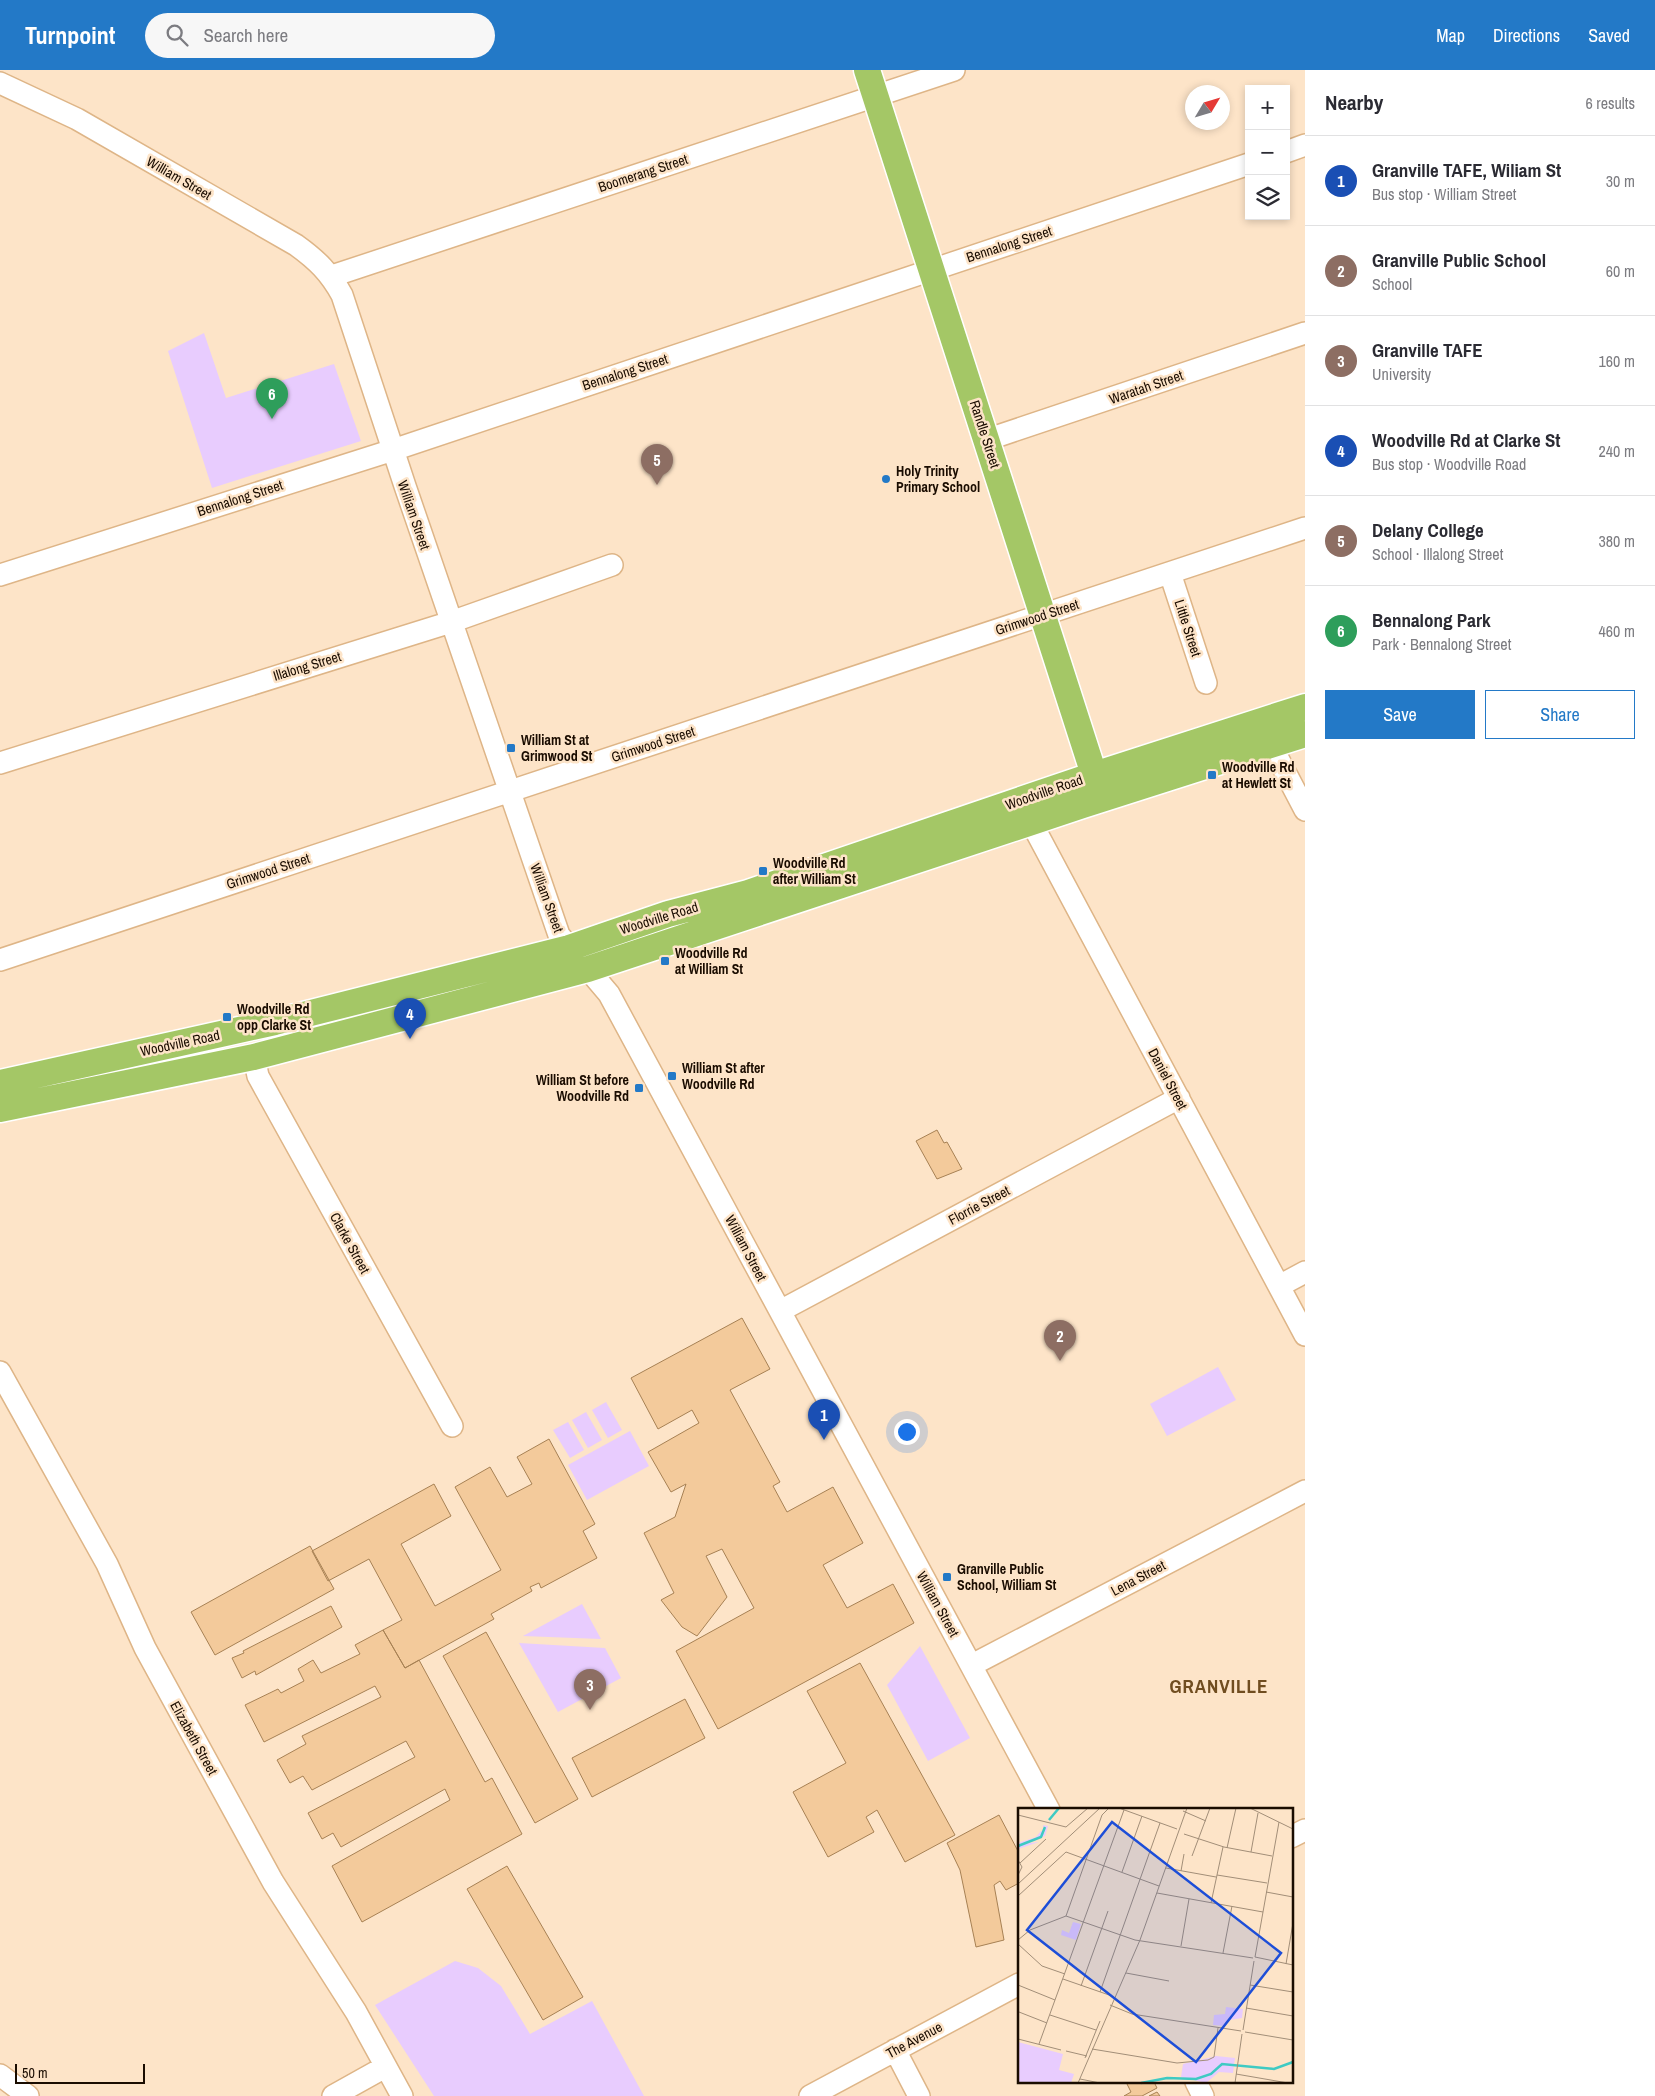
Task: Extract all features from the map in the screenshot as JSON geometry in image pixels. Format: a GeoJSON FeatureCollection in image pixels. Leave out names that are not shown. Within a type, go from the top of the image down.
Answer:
{"type":"FeatureCollection","features":[{"type":"Feature","properties":{"kind":"main road","name":"Randle Street"},"geometry":{"type":"LineString","coordinates":[[867,70],[1098,787]]}},
{"type":"Feature","properties":{"kind":"main road","name":"Woodville Road"},"geometry":{"type":"LineString","coordinates":[[0,1110],[254,1057],[588,969],[1031,822],[1098,787],[1305,707]]}},
{"type":"Feature","properties":{"kind":"main road","name":"Woodville Road"},"geometry":{"type":"LineString","coordinates":[[1,1080],[275,1022],[569,948],[668,914],[748,893],[1098,787],[1271,745],[1305,734]]}},
{"type":"Feature","properties":{"kind":"street","name":"Boomerang Street"},"geometry":{"type":"LineString","coordinates":[[332,276],[954,70]]}},
{"type":"Feature","properties":{"kind":"street","name":"William Street"},"geometry":{"type":"LineString","coordinates":[[0,83],[77,119],[296,245],[324,267],[332,276],[344,303],[450,622],[559,935],[609,994],[1048,1808]]}},
{"type":"Feature","properties":{"kind":"street"},"geometry":{"type":"LineString","coordinates":[[1290,151],[1305,145]]}},
{"type":"Feature","properties":{"kind":"street","name":"Bennalong Street"},"geometry":{"type":"LineString","coordinates":[[0,575],[393,450],[1245,165]]}},
{"type":"Feature","properties":{"kind":"street","name":"Waratah Street"},"geometry":{"type":"LineString","coordinates":[[986,440],[1305,333]]}},
{"type":"Feature","properties":{"kind":"street","name":"Grimwood Street"},"geometry":{"type":"LineString","coordinates":[[0,960],[1305,528]]}},
{"type":"Feature","properties":{"kind":"street","name":"Illalong Street"},"geometry":{"type":"LineString","coordinates":[[0,763],[450,622],[612,565]]}},
{"type":"Feature","properties":{"kind":"street","name":"Little Street"},"geometry":{"type":"LineString","coordinates":[[1170,573],[1206,683]]}},
{"type":"Feature","properties":{"kind":"street"},"geometry":{"type":"LineString","coordinates":[[1271,745],[1305,810]]}},
{"type":"Feature","properties":{"kind":"street","name":"Daniel Street"},"geometry":{"type":"LineString","coordinates":[[1031,822],[1305,1335]]}},
{"type":"Feature","properties":{"kind":"street","name":"Clarke Street"},"geometry":{"type":"LineString","coordinates":[[254,1057],[258,1076],[452,1426]]}},
{"type":"Feature","properties":{"kind":"street","name":"Florrie Street"},"geometry":{"type":"LineString","coordinates":[[780,1311],[1178,1098]]}},
{"type":"Feature","properties":{"kind":"street"},"geometry":{"type":"LineString","coordinates":[[1279,1286],[1305,1272]]}},
{"type":"Feature","properties":{"kind":"street","name":"Elizabeth Street"},"geometry":{"type":"LineString","coordinates":[[0,1372],[107,1564],[144,1648],[273,1882],[356,2012],[402,2096]]}},
{"type":"Feature","properties":{"kind":"street","name":"Lena Street"},"geometry":{"type":"LineString","coordinates":[[972,1665],[1305,1491]]}},
{"type":"Feature","properties":{"kind":"street"},"geometry":{"type":"LineString","coordinates":[[1292,1836],[1305,1830]]}},
{"type":"Feature","properties":{"kind":"street","name":"The Avenue"},"geometry":{"type":"LineString","coordinates":[[810,2096],[1018,1985]]}},
{"type":"Feature","properties":{"kind":"street"},"geometry":{"type":"LineString","coordinates":[[895,2050],[919,2096]]}},
{"type":"Feature","properties":{"kind":"street"},"geometry":{"type":"LineString","coordinates":[[333,2096],[385,2067]]}},
{"type":"Feature","properties":{"kind":"street"},"geometry":{"type":"LineString","coordinates":[[0,2075],[28,2096]]}},
{"type":"Feature","properties":{"kind":"street"},"geometry":{"type":"LineString","coordinates":[[1197,2084],[1203,2096]]}},
{"type":"Feature","properties":{"kind":"shaded area"},"geometry":{"type":"Polygon","coordinates":[[[204,333],[226,398],[334,364],[361,441],[212,488],[168,351],[204,333]]]}},
{"type":"Feature","properties":{"kind":"shaded area"},"geometry":{"type":"Polygon","coordinates":[[[1218,1367],[1236,1400],[1167,1436],[1150,1404],[1218,1367]]]}},
{"type":"Feature","properties":{"kind":"shaded area"},"geometry":{"type":"Polygon","coordinates":[[[606,1402],[622,1430],[608,1438],[592,1410],[606,1402]]]}},
{"type":"Feature","properties":{"kind":"shaded area"},"geometry":{"type":"Polygon","coordinates":[[[586,1412],[602,1440],[588,1448],[572,1420],[586,1412]]]}},
{"type":"Feature","properties":{"kind":"shaded area"},"geometry":{"type":"Polygon","coordinates":[[[568,1422],[584,1450],[570,1458],[553,1430],[568,1422]]]}},
{"type":"Feature","properties":{"kind":"shaded area"},"geometry":{"type":"Polygon","coordinates":[[[630,1431],[649,1466],[587,1500],[568,1465],[630,1431]]]}},
{"type":"Feature","properties":{"kind":"shaded area"},"geometry":{"type":"Polygon","coordinates":[[[582,1604],[601,1639],[523,1636],[582,1604]]]}},
{"type":"Feature","properties":{"kind":"shaded area"},"geometry":{"type":"Polygon","coordinates":[[[519,1643],[605,1648],[621,1678],[558,1712],[519,1643]]]}},
{"type":"Feature","properties":{"kind":"shaded area"},"geometry":{"type":"Polygon","coordinates":[[[920,1646],[970,1738],[928,1761],[887,1685],[920,1646]]]}},
{"type":"Feature","properties":{"kind":"shaded area"},"geometry":{"type":"Polygon","coordinates":[[[455,1961],[478,1968],[501,1986],[530,2034],[592,2001],[644,2096],[434,2096],[375,2005],[455,1961]]]}},
{"type":"Feature","properties":{"kind":"building"},"geometry":{"type":"Polygon","coordinates":[[[937,1130],[944,1143],[947,1142],[962,1169],[937,1179],[916,1141],[937,1130]]]}},
{"type":"Feature","properties":{"kind":"building"},"geometry":{"type":"Polygon","coordinates":[[[742,1318],[770,1369],[730,1390],[780,1482],[773,1486],[787,1512],[833,1487],[863,1543],[823,1565],[847,1608],[893,1584],[914,1623],[718,1729],[676,1651],[754,1608],[722,1549],[706,1556],[727,1597],[697,1636],[682,1627],[661,1600],[674,1593],[644,1533],[675,1517],[686,1484],[671,1492],[648,1452],[699,1423],[692,1410],[658,1429],[631,1378],[742,1318]]]}},
{"type":"Feature","properties":{"kind":"building"},"geometry":{"type":"Polygon","coordinates":[[[549,1439],[595,1524],[583,1531],[597,1558],[541,1588],[539,1583],[530,1587],[532,1591],[491,1614],[494,1619],[405,1668],[383,1630],[402,1620],[369,1559],[328,1581],[312,1551],[434,1484],[451,1516],[401,1544],[435,1606],[501,1570],[455,1487],[490,1467],[507,1497],[532,1484],[517,1457],[549,1439]]]}},
{"type":"Feature","properties":{"kind":"building"},"geometry":{"type":"Polygon","coordinates":[[[310,1546],[334,1589],[215,1655],[191,1612],[310,1546]]]}},
{"type":"Feature","properties":{"kind":"building"},"geometry":{"type":"Polygon","coordinates":[[[331,1606],[342,1627],[256,1675],[255,1671],[242,1678],[232,1658],[331,1606]]]}},
{"type":"Feature","properties":{"kind":"building"},"geometry":{"type":"Polygon","coordinates":[[[383,1630],[405,1668],[419,1660],[485,1782],[492,1778],[522,1834],[362,1922],[332,1866],[450,1800],[445,1789],[341,1847],[333,1833],[322,1839],[308,1813],[415,1757],[406,1741],[312,1790],[303,1776],[290,1783],[277,1760],[306,1744],[302,1736],[381,1697],[375,1686],[264,1742],[245,1705],[278,1689],[281,1693],[304,1681],[298,1669],[313,1660],[321,1673],[360,1654],[355,1645],[383,1630]]]}},
{"type":"Feature","properties":{"kind":"building"},"geometry":{"type":"Polygon","coordinates":[[[486,1632],[578,1799],[535,1823],[443,1656],[486,1632]]]}},
{"type":"Feature","properties":{"kind":"building"},"geometry":{"type":"Polygon","coordinates":[[[860,1663],[955,1835],[905,1862],[877,1810],[866,1817],[874,1832],[828,1857],[793,1792],[846,1763],[807,1691],[860,1663]]]}},
{"type":"Feature","properties":{"kind":"building"},"geometry":{"type":"Polygon","coordinates":[[[685,1699],[705,1738],[592,1797],[572,1758],[685,1699]]]}},
{"type":"Feature","properties":{"kind":"building"},"geometry":{"type":"Polygon","coordinates":[[[999,1815],[1018,1851],[1018,1884],[1006,1890],[1000,1881],[994,1885],[1004,1940],[976,1947],[960,1870],[947,1843],[999,1815]]]}},
{"type":"Feature","properties":{"kind":"building"},"geometry":{"type":"Polygon","coordinates":[[[507,1866],[583,1997],[543,2020],[467,1889],[507,1866]]]}},
{"type":"Feature","properties":{"kind":"building"},"geometry":{"type":"Polygon","coordinates":[[[1127,2084],[1155,2084],[1157,2088],[1142,2096],[1124,2096],[1131,2092],[1127,2084]]]}},
{"type":"Feature","properties":{"kind":"building"},"geometry":{"type":"Polygon","coordinates":[[[1157,2092],[1160,2096],[1149,2096],[1157,2092]]]}},
{"type":"Feature","properties":{"kind":"place","name":"Bennalong Park"},"geometry":{"type":"Point","coordinates":[272,419]}},
{"type":"Feature","properties":{"kind":"place","name":"Holy Trinity Primary School"},"geometry":{"type":"Point","coordinates":[886,479]}},
{"type":"Feature","properties":{"kind":"place","name":"Delany College"},"geometry":{"type":"Point","coordinates":[657,485]}},
{"type":"Feature","properties":{"kind":"place","name":"William St at Grimwood St"},"geometry":{"type":"Point","coordinates":[511,748]}},
{"type":"Feature","properties":{"kind":"place","name":"Woodville Rd at Hewlett St"},"geometry":{"type":"Point","coordinates":[1212,775]}},
{"type":"Feature","properties":{"kind":"place","name":"Woodville Rd after William St"},"geometry":{"type":"Point","coordinates":[763,871]}},
{"type":"Feature","properties":{"kind":"place","name":"Woodville Rd at William St"},"geometry":{"type":"Point","coordinates":[665,961]}},
{"type":"Feature","properties":{"kind":"place","name":"Woodville Rd opp Clarke St"},"geometry":{"type":"Point","coordinates":[227,1017]}},
{"type":"Feature","properties":{"kind":"place","name":"Woodville Rd at Clarke St"},"geometry":{"type":"Point","coordinates":[410,1039]}},
{"type":"Feature","properties":{"kind":"place","name":"William St after Woodville Rd"},"geometry":{"type":"Point","coordinates":[672,1076]}},
{"type":"Feature","properties":{"kind":"place","name":"William St before Woodville Rd"},"geometry":{"type":"Point","coordinates":[639,1088]}},
{"type":"Feature","properties":{"kind":"place","name":"Granville Public School"},"geometry":{"type":"Point","coordinates":[1060,1361]}},
{"type":"Feature","properties":{"kind":"place","name":"Granville TAFE, Wiliam St"},"geometry":{"type":"Point","coordinates":[824,1440]}},
{"type":"Feature","properties":{"kind":"place","name":"Granville Public School, William St"},"geometry":{"type":"Point","coordinates":[947,1577]}},
{"type":"Feature","properties":{"kind":"place","name":"Granville TAFE"},"geometry":{"type":"Point","coordinates":[590,1710]}},
{"type":"Feature","properties":{"kind":"district","name":"GRANVILLE"},"geometry":{"type":"Point","coordinates":[1219,1686]}}]}
